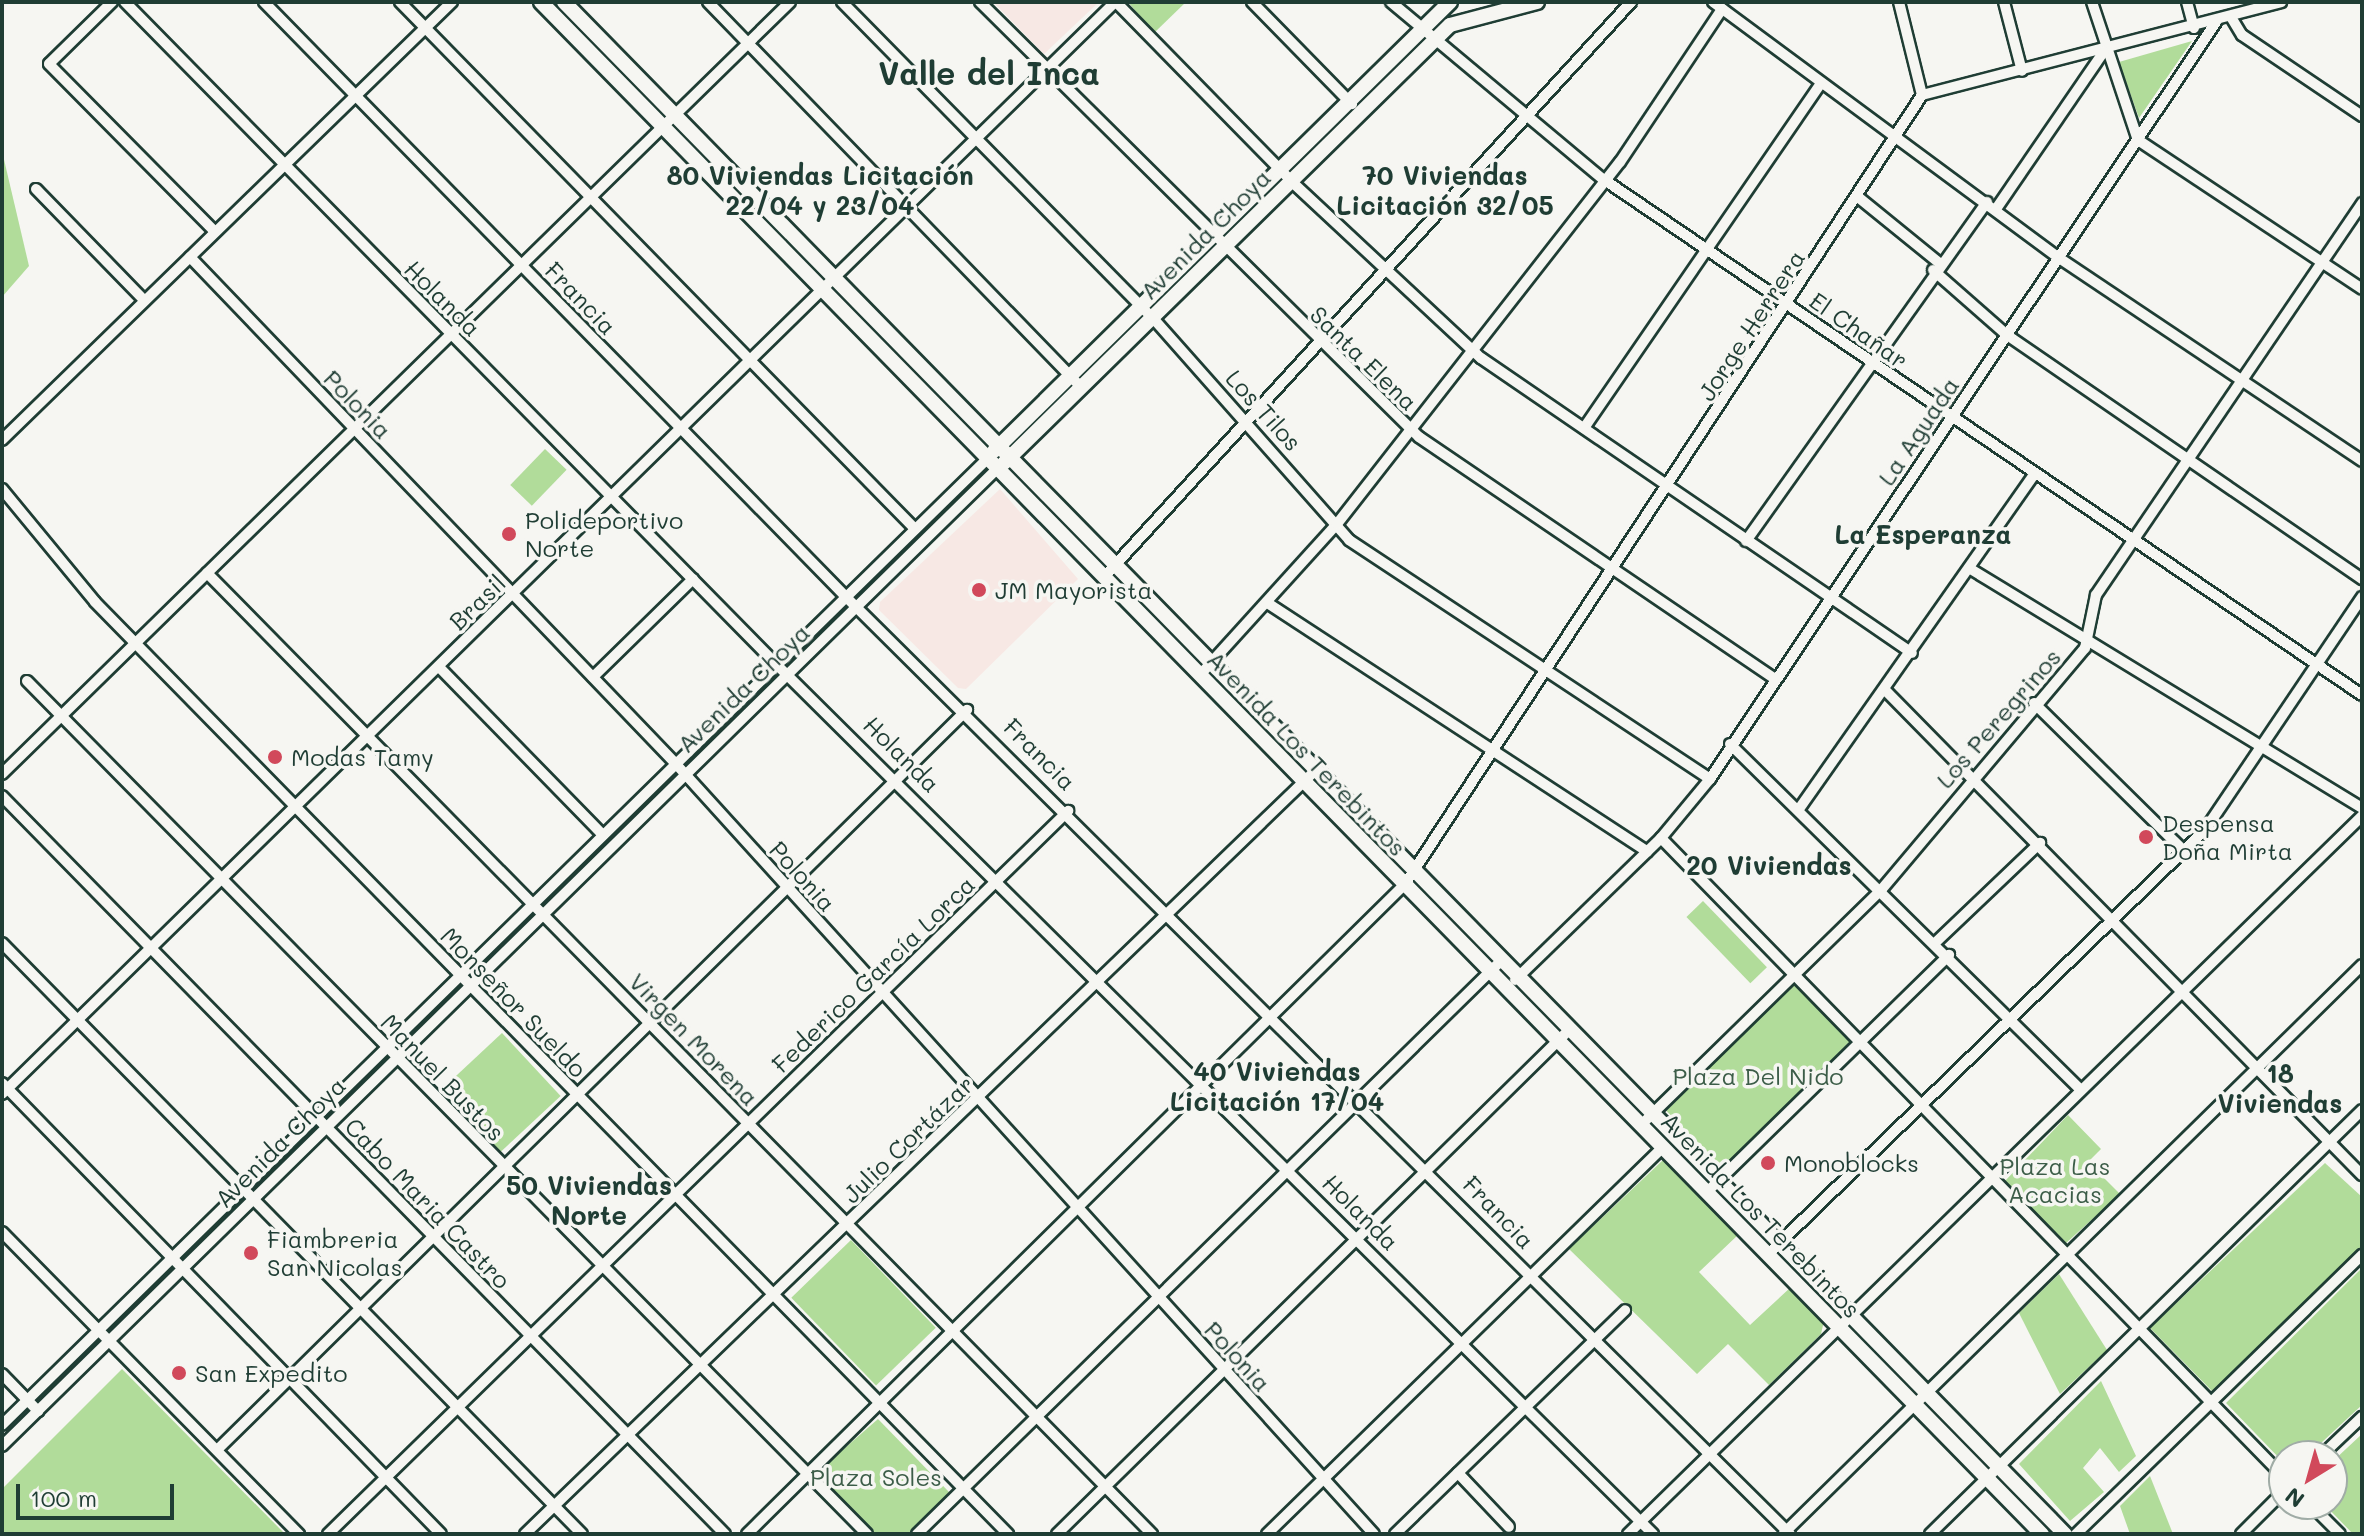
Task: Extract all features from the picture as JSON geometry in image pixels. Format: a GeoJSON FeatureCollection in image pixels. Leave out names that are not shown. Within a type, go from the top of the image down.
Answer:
{"type":"FeatureCollection","features":[{"type":"Feature","properties":{"kind":"main road","name":"Avenida Los Terebintos"},"geometry":{"type":"LineString","coordinates":[[541,2],[2042,1534]]}},
{"type":"Feature","properties":{"kind":"main road","name":"Avenida Los Terebintos"},"geometry":{"type":"LineString","coordinates":[[564,2],[2065,1534]]}},
{"type":"Feature","properties":{"kind":"main road","name":"Avenida Choya"},"geometry":{"type":"LineString","coordinates":[[993,463],[1426,36],[1450,2]]}},
{"type":"Feature","properties":{"kind":"main road","name":"Avenida Choya"},"geometry":{"type":"LineString","coordinates":[[1426,36],[1464,17],[1537,2]]}},
{"type":"Feature","properties":{"kind":"street"},"geometry":{"type":"LineString","coordinates":[[112,2],[49,64],[215,232]]}},
{"type":"Feature","properties":{"kind":"street","name":"Holanda"},"geometry":{"type":"LineString","coordinates":[[125,2],[777,665],[790,672],[999,878],[1653,1534]]}},
{"type":"Feature","properties":{"kind":"street","name":"Francia"},"geometry":{"type":"LineString","coordinates":[[264,2],[846,597],[859,604],[1428,1168],[1786,1533]]}},
{"type":"Feature","properties":{"kind":"street"},"geometry":{"type":"LineString","coordinates":[[400,2],[915,529]]}},
{"type":"Feature","properties":{"kind":"street"},"geometry":{"type":"LineString","coordinates":[[2,440],[452,2]]}},
{"type":"Feature","properties":{"kind":"street"},"geometry":{"type":"LineString","coordinates":[[708,2],[1076,381]]}},
{"type":"Feature","properties":{"kind":"street"},"geometry":{"type":"LineString","coordinates":[[2,774],[790,2]]}},
{"type":"Feature","properties":{"kind":"street","name":"Los Tilos"},"geometry":{"type":"LineString","coordinates":[[842,2],[1147,312],[1248,422],[1349,540],[1544,665],[1710,779]]}},
{"type":"Feature","properties":{"kind":"street","name":"Santa Elena"},"geometry":{"type":"LineString","coordinates":[[980,2],[1216,244],[1410,429],[1774,678]]}},
{"type":"Feature","properties":{"kind":"street"},"geometry":{"type":"LineString","coordinates":[[1116,2],[1286,175],[1473,348],[1746,541],[1912,653]]}},
{"type":"Feature","properties":{"kind":"street","name":"Brasil"},"geometry":{"type":"LineString","coordinates":[[4,1089],[222,880],[1116,2]]}},
{"type":"Feature","properties":{"kind":"street"},"geometry":{"type":"LineString","coordinates":[[1252,2],[1355,107]]}},
{"type":"Feature","properties":{"kind":"street","name":"El Chañar"},"geometry":{"type":"LineString","coordinates":[[1391,2],[1426,36],[1603,179],[2132,543],[2362,695]]}},
{"type":"Feature","properties":{"kind":"street"},"geometry":{"type":"LineString","coordinates":[[1104,577],[1631,2]]}},
{"type":"Feature","properties":{"kind":"street"},"geometry":{"type":"LineString","coordinates":[[1899,2],[1922,95],[2194,28],[2281,2]]}},
{"type":"Feature","properties":{"kind":"street"},"geometry":{"type":"LineString","coordinates":[[2004,2],[2022,71]]}},
{"type":"Feature","properties":{"kind":"street"},"geometry":{"type":"LineString","coordinates":[[2092,2],[2104,51],[2138,140],[2362,289]]}},
{"type":"Feature","properties":{"kind":"street"},"geometry":{"type":"LineString","coordinates":[[2187,2],[2194,28]]}},
{"type":"Feature","properties":{"kind":"street"},"geometry":{"type":"LineString","coordinates":[[1200,675],[1269,604],[1337,524],[1603,179],[1718,6],[2059,258],[2362,461]]}},
{"type":"Feature","properties":{"kind":"street"},"geometry":{"type":"LineString","coordinates":[[2231,17],[2242,35],[2362,116]]}},
{"type":"Feature","properties":{"kind":"street","name":"La Aguada"},"geometry":{"type":"LineString","coordinates":[[1507,988],[1661,838],[1710,779],[1774,678],[2216,22]]}},
{"type":"Feature","properties":{"kind":"street"},"geometry":{"type":"LineString","coordinates":[[1746,541],[1936,266],[1991,206],[2104,51]]}},
{"type":"Feature","properties":{"kind":"street"},"geometry":{"type":"LineString","coordinates":[[1584,428],[1820,84]]}},
{"type":"Feature","properties":{"kind":"street","name":"Jorge Herrera"},"geometry":{"type":"LineString","coordinates":[[747,1534],[1405,884],[1544,665],[1789,306],[1899,137],[1922,95]]}},
{"type":"Feature","properties":{"kind":"street"},"geometry":{"type":"LineString","coordinates":[[36,189],[144,300]]}},
{"type":"Feature","properties":{"kind":"street"},"geometry":{"type":"LineString","coordinates":[[1858,197],[2007,335],[2362,579]]}},
{"type":"Feature","properties":{"kind":"street","name":"Los Peregrinos"},"geometry":{"type":"LineString","coordinates":[[1641,1125],[1882,889],[2088,637],[2096,595],[2362,203]]}},
{"type":"Feature","properties":{"kind":"street","name":"Polonia"},"geometry":{"type":"LineString","coordinates":[[190,257],[676,764],[1374,1534]]}},
{"type":"Feature","properties":{"kind":"street","name":"Avenida Choya"},"geometry":{"type":"LineString","coordinates":[[2,1425],[915,529],[993,463]]}},
{"type":"Feature","properties":{"kind":"street","name":"Avenida Choya"},"geometry":{"type":"LineString","coordinates":[[2,1446],[859,604],[993,463]]}},
{"type":"Feature","properties":{"kind":"street"},"geometry":{"type":"LineString","coordinates":[[1799,809],[1886,691],[2034,475]]}},
{"type":"Feature","properties":{"kind":"street","name":"Monseñor Sueldo"},"geometry":{"type":"LineString","coordinates":[[2,489],[135,643],[1008,1534]]}},
{"type":"Feature","properties":{"kind":"street"},"geometry":{"type":"LineString","coordinates":[[1969,568],[2088,637],[2258,747],[2362,808]]}},
{"type":"Feature","properties":{"kind":"street","name":"Virgen Morena"},"geometry":{"type":"LineString","coordinates":[[207,573],[1152,1534]]}},
{"type":"Feature","properties":{"kind":"street"},"geometry":{"type":"LineString","coordinates":[[593,677],[693,579]]}},
{"type":"Feature","properties":{"kind":"street"},"geometry":{"type":"LineString","coordinates":[[1768,1254],[2013,1020],[2110,916],[2181,848],[2205,830],[2258,747],[2362,597]]}},
{"type":"Feature","properties":{"kind":"street"},"geometry":{"type":"LineString","coordinates":[[1269,604],[1647,851]]}},
{"type":"Feature","properties":{"kind":"street"},"geometry":{"type":"LineString","coordinates":[[439,667],[603,835]]}},
{"type":"Feature","properties":{"kind":"street","name":"Manuel Bustos"},"geometry":{"type":"LineString","coordinates":[[27,681],[504,1168],[705,1361],[867,1534]]}},
{"type":"Feature","properties":{"kind":"street"},"geometry":{"type":"LineString","coordinates":[[1886,691],[1975,774],[2362,1175]]}},
{"type":"Feature","properties":{"kind":"street"},"geometry":{"type":"LineString","coordinates":[[2034,703],[2181,848]]}},
{"type":"Feature","properties":{"kind":"street"},"geometry":{"type":"LineString","coordinates":[[217,1450],[967,710]]}},
{"type":"Feature","properties":{"kind":"street"},"geometry":{"type":"LineString","coordinates":[[1730,744],[1936,942],[2081,1090]]}},
{"type":"Feature","properties":{"kind":"street","name":"Julio Cortázar"},"geometry":{"type":"LineString","coordinates":[[525,1534],[1316,770]]}},
{"type":"Feature","properties":{"kind":"street","name":"Cabo Maria Castro"},"geometry":{"type":"LineString","coordinates":[[2,796],[725,1534]]}},
{"type":"Feature","properties":{"kind":"street","name":"Federico García Lorca"},"geometry":{"type":"LineString","coordinates":[[328,1534],[1068,811]]}},
{"type":"Feature","properties":{"kind":"street"},"geometry":{"type":"LineString","coordinates":[[1628,1534],[2362,816]]}},
{"type":"Feature","properties":{"kind":"street"},"geometry":{"type":"LineString","coordinates":[[1661,838],[2268,1461]]}},
{"type":"Feature","properties":{"kind":"street"},"geometry":{"type":"LineString","coordinates":[[1936,942],[2040,843]]}},
{"type":"Feature","properties":{"kind":"street"},"geometry":{"type":"LineString","coordinates":[[2,943],[582,1534]]}},
{"type":"Feature","properties":{"kind":"street"},"geometry":{"type":"LineString","coordinates":[[1707,1192],[1949,955]]}},
{"type":"Feature","properties":{"kind":"street"},"geometry":{"type":"LineString","coordinates":[[917,1534],[1502,960]]}},
{"type":"Feature","properties":{"kind":"street"},"geometry":{"type":"LineString","coordinates":[[1786,1533],[2362,965]]}},
{"type":"Feature","properties":{"kind":"street"},"geometry":{"type":"LineString","coordinates":[[1057,1534],[1570,1029]]}},
{"type":"Feature","properties":{"kind":"street"},"geometry":{"type":"LineString","coordinates":[[4,1089],[441,1534]]}},
{"type":"Feature","properties":{"kind":"street"},"geometry":{"type":"LineString","coordinates":[[1930,1534],[2362,1110]]}},
{"type":"Feature","properties":{"kind":"street"},"geometry":{"type":"LineString","coordinates":[[1267,1534],[1663,1147]]}},
{"type":"Feature","properties":{"kind":"street"},"geometry":{"type":"LineString","coordinates":[[2,1232],[299,1534]]}},
{"type":"Feature","properties":{"kind":"street"},"geometry":{"type":"LineString","coordinates":[[2076,1534],[2362,1255]]}},
{"type":"Feature","properties":{"kind":"street"},"geometry":{"type":"LineString","coordinates":[[1395,1534],[1625,1310]]}},
{"type":"Feature","properties":{"kind":"street"},"geometry":{"type":"LineString","coordinates":[[2,1374],[38,1411]]}},
{"type":"Feature","properties":{"kind":"street"},"geometry":{"type":"LineString","coordinates":[[2338,1440],[2362,1417]]}},
{"type":"Feature","properties":{"kind":"street"},"geometry":{"type":"LineString","coordinates":[[1458,1473],[1509,1527]]}},
{"type":"Feature","properties":{"kind":"street"},"geometry":{"type":"LineString","coordinates":[[2241,1534],[2268,1507]]}},
{"type":"Feature","properties":{"kind":"shaded area"},"geometry":{"type":"Polygon","coordinates":[[[996,2],[1099,2],[1044,54],[995,4],[996,2]]]}},
{"type":"Feature","properties":{"kind":"shaded area","name":"JM Mayorista"},"geometry":{"type":"Polygon","coordinates":[[[1000,489],[1078,579],[966,689],[958,688],[879,610],[880,602],[1000,489]]]}},
{"type":"Feature","properties":{"kind":"green space"},"geometry":{"type":"Polygon","coordinates":[[[1128,2],[1186,2],[1154,33],[1128,2]]]}},
{"type":"Feature","properties":{"kind":"green space"},"geometry":{"type":"Polygon","coordinates":[[[2192,41],[2139,118],[2119,62],[2192,41]]]}},
{"type":"Feature","properties":{"kind":"green space"},"geometry":{"type":"Polygon","coordinates":[[[2,151],[29,266],[2,297],[2,151]]]}},
{"type":"Feature","properties":{"kind":"green space"},"geometry":{"type":"Polygon","coordinates":[[[545,449],[567,470],[532,506],[510,485],[545,449]]]}},
{"type":"Feature","properties":{"kind":"green space"},"geometry":{"type":"Polygon","coordinates":[[[1703,901],[1767,967],[1750,983],[1686,917],[1703,901]]]}},
{"type":"Feature","properties":{"kind":"green space","name":"Plaza Del Nido"},"geometry":{"type":"Polygon","coordinates":[[[1795,982],[1852,1039],[1724,1168],[1666,1111],[1795,982]]]}},
{"type":"Feature","properties":{"kind":"green space"},"geometry":{"type":"Polygon","coordinates":[[[502,1033],[561,1096],[496,1157],[437,1094],[502,1033]]]}},
{"type":"Feature","properties":{"kind":"green space","name":"Plaza Las Acacias"},"geometry":{"type":"Polygon","coordinates":[[[2068,1115],[2101,1149],[2088,1162],[2120,1194],[2065,1244],[2005,1181],[2068,1115]]]}},
{"type":"Feature","properties":{"kind":"green space"},"geometry":{"type":"Polygon","coordinates":[[[1663,1160],[1739,1234],[1699,1272],[1750,1325],[1791,1287],[1824,1321],[1821,1334],[1769,1385],[1728,1344],[1697,1374],[1569,1249],[1663,1160]]]}},
{"type":"Feature","properties":{"kind":"green space"},"geometry":{"type":"Polygon","coordinates":[[[2325,1163],[2362,1197],[2362,1246],[2214,1393],[2150,1328],[2325,1163]]]}},
{"type":"Feature","properties":{"kind":"green space"},"geometry":{"type":"Polygon","coordinates":[[[851,1240],[936,1328],[876,1385],[791,1298],[851,1240]]]}},
{"type":"Feature","properties":{"kind":"green space"},"geometry":{"type":"Polygon","coordinates":[[[2362,1268],[2362,1405],[2324,1440],[2268,1440],[2268,1446],[2226,1403],[2362,1268]]]}},
{"type":"Feature","properties":{"kind":"green space"},"geometry":{"type":"Polygon","coordinates":[[[2059,1274],[2107,1350],[2060,1394],[2019,1313],[2059,1274]]]}},
{"type":"Feature","properties":{"kind":"green space"},"geometry":{"type":"Polygon","coordinates":[[[122,1369],[285,1534],[2,1534],[2,1489],[122,1369]]]}},
{"type":"Feature","properties":{"kind":"green space"},"geometry":{"type":"Polygon","coordinates":[[[2101,1381],[2136,1456],[2119,1472],[2100,1448],[2083,1468],[2104,1492],[2070,1521],[2019,1464],[2101,1381]]]}},
{"type":"Feature","properties":{"kind":"green space","name":"Plaza Soles"},"geometry":{"type":"Polygon","coordinates":[[[878,1419],[949,1492],[910,1534],[870,1534],[820,1483],[822,1468],[878,1419]]]}},
{"type":"Feature","properties":{"kind":"green space"},"geometry":{"type":"Polygon","coordinates":[[[2362,1434],[2362,1534],[2353,1534],[2339,1520],[2348,1520],[2348,1447],[2362,1434]]]}},
{"type":"Feature","properties":{"kind":"green space"},"geometry":{"type":"Polygon","coordinates":[[[2150,1476],[2173,1534],[2130,1534],[2120,1506],[2150,1476]]]}},
{"type":"Feature","properties":{"kind":"place","name":"Polideportivo Norte"},"geometry":{"type":"Point","coordinates":[509,534]}},
{"type":"Feature","properties":{"kind":"place","name":"JM Mayorista"},"geometry":{"type":"Point","coordinates":[979,590]}},
{"type":"Feature","properties":{"kind":"place","name":"Modas Tamy"},"geometry":{"type":"Point","coordinates":[275,757]}},
{"type":"Feature","properties":{"kind":"place","name":"Despensa Doña Mirta"},"geometry":{"type":"Point","coordinates":[2146,837]}},
{"type":"Feature","properties":{"kind":"place","name":"Monoblocks"},"geometry":{"type":"Point","coordinates":[1768,1163]}},
{"type":"Feature","properties":{"kind":"place","name":"Fiambreria San Nicolas"},"geometry":{"type":"Point","coordinates":[251,1253]}},
{"type":"Feature","properties":{"kind":"place","name":"San Expedito"},"geometry":{"type":"Point","coordinates":[179,1373]}},
{"type":"Feature","properties":{"kind":"district","name":"Valle del Inca"},"geometry":{"type":"Point","coordinates":[989,72]}},
{"type":"Feature","properties":{"kind":"district","name":"80 Viviendas Licitación 22/04 y 23/04"},"geometry":{"type":"Point","coordinates":[820,191]}},
{"type":"Feature","properties":{"kind":"district","name":"70 Viviendas Licitación 32/05"},"geometry":{"type":"Point","coordinates":[1445,191]}},
{"type":"Feature","properties":{"kind":"district","name":"La Esperanza"},"geometry":{"type":"Point","coordinates":[1923,535]}},
{"type":"Feature","properties":{"kind":"district","name":"20 Viviendas"},"geometry":{"type":"Point","coordinates":[1769,866]}},
{"type":"Feature","properties":{"kind":"district","name":"40 Viviendas Licitación 17/04"},"geometry":{"type":"Point","coordinates":[1277,1087]}},
{"type":"Feature","properties":{"kind":"district","name":"18 Viviendas"},"geometry":{"type":"Point","coordinates":[2280,1089]}},
{"type":"Feature","properties":{"kind":"district","name":"50 Viviendas Norte"},"geometry":{"type":"Point","coordinates":[589,1201]}}]}
